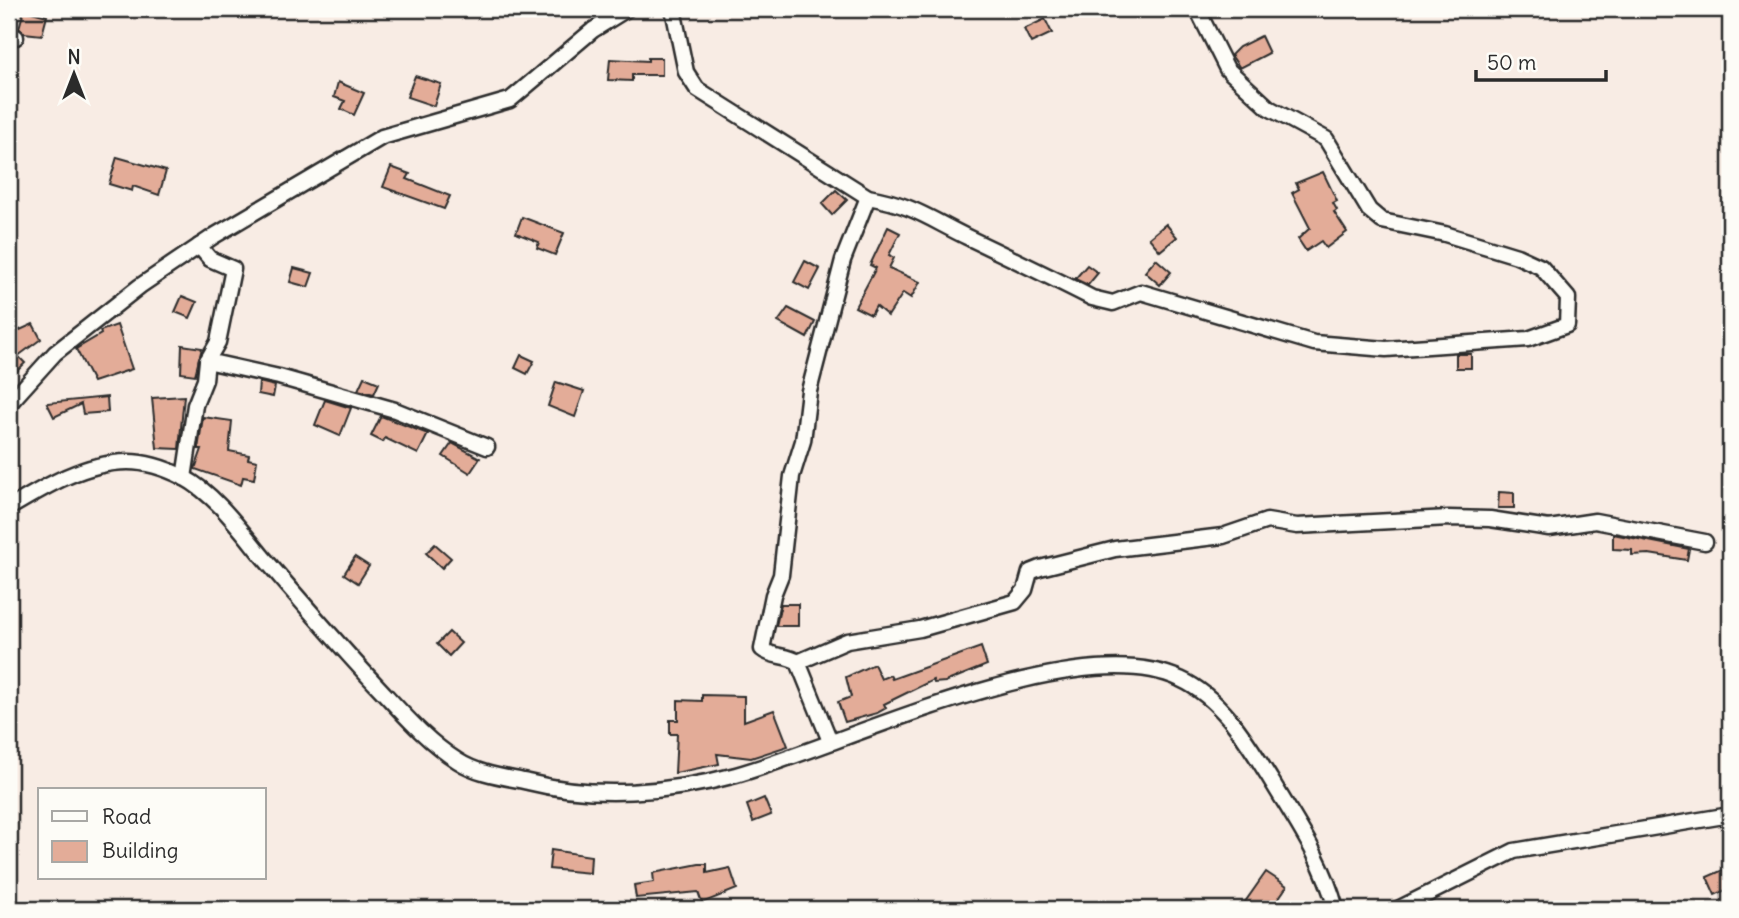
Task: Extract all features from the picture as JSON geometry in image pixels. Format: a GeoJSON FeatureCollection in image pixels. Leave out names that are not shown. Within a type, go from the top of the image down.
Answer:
{"type":"FeatureCollection","features":[{"type":"Feature","properties":{"kind":"street"},"geometry":{"type":"LineString","coordinates":[[12,395],[55,353],[140,286],[199,246],[382,136],[510,100],[593,30],[627,9]]}},
{"type":"Feature","properties":{"kind":"street"},"geometry":{"type":"LineString","coordinates":[[673,9],[686,72],[697,89],[869,197],[900,203],[922,211],[955,231],[1092,298],[1113,303],[1141,292],[1314,343],[1386,349],[1435,348],[1528,339],[1567,325],[1568,298],[1541,267],[1517,256],[1445,234],[1382,221],[1369,211],[1326,139],[1269,108],[1227,69],[1197,9]]}},
{"type":"Feature","properties":{"kind":"street"},"geometry":{"type":"LineString","coordinates":[[830,741],[798,662],[788,656],[773,656],[762,649],[781,575],[792,476],[803,441],[808,391],[844,260],[869,197]]}},
{"type":"Feature","properties":{"kind":"street"},"geometry":{"type":"LineString","coordinates":[[184,478],[195,405],[205,380],[207,361],[218,342],[233,269],[210,259],[199,246]]}},
{"type":"Feature","properties":{"kind":"street"},"geometry":{"type":"LineString","coordinates":[[207,361],[395,410],[487,447]]}},
{"type":"Feature","properties":{"kind":"street"},"geometry":{"type":"LineString","coordinates":[[9,508],[77,472],[101,466],[129,462],[154,467],[184,478],[225,512],[413,727],[462,764],[551,788],[628,792],[683,786],[734,776],[830,741],[1045,674],[1138,667],[1180,678],[1220,708],[1248,743],[1321,860],[1336,909]]}},
{"type":"Feature","properties":{"kind":"street"},"geometry":{"type":"LineString","coordinates":[[798,662],[847,641],[920,629],[1015,602],[1025,590],[1030,572],[1040,568],[1115,549],[1223,536],[1267,521],[1297,526],[1490,519],[1549,528],[1595,521],[1705,542]]}},
{"type":"Feature","properties":{"kind":"street"},"geometry":{"type":"LineString","coordinates":[[1398,909],[1514,851],[1730,815]]}},
{"type":"Feature","properties":{"kind":"building"},"geometry":{"type":"Polygon","coordinates":[[[24,10],[47,16],[42,35],[24,33],[19,28],[24,10]]]}},
{"type":"Feature","properties":{"kind":"building"},"geometry":{"type":"Polygon","coordinates":[[[1045,19],[1052,33],[1031,43],[1024,29],[1045,19]]]}},
{"type":"Feature","properties":{"kind":"building"},"geometry":{"type":"Polygon","coordinates":[[[1261,36],[1269,53],[1240,68],[1231,55],[1239,47],[1261,36]]]}},
{"type":"Feature","properties":{"kind":"building"},"geometry":{"type":"Polygon","coordinates":[[[648,58],[662,58],[662,75],[632,75],[632,81],[608,80],[610,59],[648,61],[648,58]]]}},
{"type":"Feature","properties":{"kind":"building"},"geometry":{"type":"Polygon","coordinates":[[[415,76],[441,84],[434,106],[407,97],[415,76]]]}},
{"type":"Feature","properties":{"kind":"building"},"geometry":{"type":"Polygon","coordinates":[[[338,82],[364,93],[354,115],[341,109],[345,101],[334,97],[338,82]]]}},
{"type":"Feature","properties":{"kind":"building"},"geometry":{"type":"Polygon","coordinates":[[[117,157],[166,171],[159,195],[133,186],[132,191],[109,184],[117,157]]]}},
{"type":"Feature","properties":{"kind":"building"},"geometry":{"type":"Polygon","coordinates":[[[391,167],[410,174],[407,179],[450,196],[444,209],[383,187],[391,167]]]}},
{"type":"Feature","properties":{"kind":"building"},"geometry":{"type":"Polygon","coordinates":[[[1323,172],[1337,201],[1333,203],[1337,210],[1334,212],[1347,232],[1326,248],[1321,241],[1306,251],[1298,239],[1310,228],[1292,193],[1299,189],[1296,183],[1323,172]]]}},
{"type":"Feature","properties":{"kind":"building"},"geometry":{"type":"Polygon","coordinates":[[[836,190],[847,200],[832,215],[822,204],[836,190]]]}},
{"type":"Feature","properties":{"kind":"building"},"geometry":{"type":"Polygon","coordinates":[[[522,217],[564,233],[555,255],[537,248],[539,242],[516,233],[522,217]]]}},
{"type":"Feature","properties":{"kind":"building"},"geometry":{"type":"Polygon","coordinates":[[[1166,224],[1177,237],[1160,251],[1149,238],[1166,224]]]}},
{"type":"Feature","properties":{"kind":"building"},"geometry":{"type":"Polygon","coordinates":[[[888,227],[900,233],[889,255],[894,258],[889,268],[920,282],[911,298],[903,293],[888,316],[876,306],[871,315],[855,307],[876,268],[870,265],[888,227]]]}},
{"type":"Feature","properties":{"kind":"building"},"geometry":{"type":"Polygon","coordinates":[[[1156,259],[1171,272],[1160,285],[1145,272],[1156,259]]]}},
{"type":"Feature","properties":{"kind":"building"},"geometry":{"type":"Polygon","coordinates":[[[805,261],[820,269],[809,290],[794,282],[805,261]]]}},
{"type":"Feature","properties":{"kind":"building"},"geometry":{"type":"Polygon","coordinates":[[[1087,265],[1098,273],[1088,285],[1075,279],[1087,265]]]}},
{"type":"Feature","properties":{"kind":"building"},"geometry":{"type":"Polygon","coordinates":[[[294,268],[313,273],[308,287],[290,282],[294,268]]]}},
{"type":"Feature","properties":{"kind":"building"},"geometry":{"type":"Polygon","coordinates":[[[182,296],[197,302],[190,318],[175,312],[182,296]]]}},
{"type":"Feature","properties":{"kind":"building"},"geometry":{"type":"Polygon","coordinates":[[[788,308],[815,322],[807,338],[778,322],[788,308]]]}},
{"type":"Feature","properties":{"kind":"building"},"geometry":{"type":"Polygon","coordinates":[[[33,324],[41,339],[18,356],[25,363],[9,379],[9,335],[33,324]]]}},
{"type":"Feature","properties":{"kind":"building"},"geometry":{"type":"Polygon","coordinates":[[[117,325],[132,369],[93,382],[76,349],[101,334],[100,331],[117,325]]]}},
{"type":"Feature","properties":{"kind":"building"},"geometry":{"type":"Polygon","coordinates":[[[182,345],[202,348],[195,375],[181,373],[182,345]]]}},
{"type":"Feature","properties":{"kind":"building"},"geometry":{"type":"Polygon","coordinates":[[[1456,354],[1471,354],[1471,368],[1456,368],[1456,354]]]}},
{"type":"Feature","properties":{"kind":"building"},"geometry":{"type":"Polygon","coordinates":[[[521,355],[534,361],[527,374],[515,368],[521,355]]]}},
{"type":"Feature","properties":{"kind":"building"},"geometry":{"type":"Polygon","coordinates":[[[364,377],[379,383],[374,394],[358,390],[364,377]]]}},
{"type":"Feature","properties":{"kind":"building"},"geometry":{"type":"Polygon","coordinates":[[[259,382],[275,386],[273,397],[258,394],[259,382]]]}},
{"type":"Feature","properties":{"kind":"building"},"geometry":{"type":"Polygon","coordinates":[[[556,382],[584,391],[575,417],[548,406],[556,382]]]}},
{"type":"Feature","properties":{"kind":"building"},"geometry":{"type":"Polygon","coordinates":[[[184,396],[179,449],[157,448],[152,398],[184,396]]]}},
{"type":"Feature","properties":{"kind":"building"},"geometry":{"type":"Polygon","coordinates":[[[107,397],[108,412],[83,414],[81,404],[54,417],[47,403],[107,397]]]}},
{"type":"Feature","properties":{"kind":"building"},"geometry":{"type":"Polygon","coordinates":[[[325,400],[351,408],[340,436],[315,425],[325,400]]]}},
{"type":"Feature","properties":{"kind":"building"},"geometry":{"type":"Polygon","coordinates":[[[381,416],[428,434],[418,454],[385,438],[383,442],[371,436],[381,416]]]}},
{"type":"Feature","properties":{"kind":"building"},"geometry":{"type":"Polygon","coordinates":[[[203,417],[232,421],[229,451],[249,455],[248,459],[257,461],[254,479],[243,477],[241,485],[195,469],[202,449],[198,449],[203,417]]]}},
{"type":"Feature","properties":{"kind":"building"},"geometry":{"type":"Polygon","coordinates":[[[452,443],[480,458],[470,473],[443,456],[452,443]]]}},
{"type":"Feature","properties":{"kind":"building"},"geometry":{"type":"Polygon","coordinates":[[[1499,492],[1514,493],[1514,508],[1498,508],[1499,492]]]}},
{"type":"Feature","properties":{"kind":"building"},"geometry":{"type":"Polygon","coordinates":[[[1613,534],[1689,549],[1687,560],[1649,554],[1632,555],[1632,550],[1613,549],[1613,534]]]}},
{"type":"Feature","properties":{"kind":"building"},"geometry":{"type":"Polygon","coordinates":[[[435,544],[451,558],[442,568],[426,553],[435,544]]]}},
{"type":"Feature","properties":{"kind":"building"},"geometry":{"type":"Polygon","coordinates":[[[355,557],[369,566],[358,583],[344,574],[355,557]]]}},
{"type":"Feature","properties":{"kind":"building"},"geometry":{"type":"Polygon","coordinates":[[[781,604],[798,604],[798,626],[776,626],[781,604]]]}},
{"type":"Feature","properties":{"kind":"building"},"geometry":{"type":"Polygon","coordinates":[[[449,632],[461,643],[449,656],[437,644],[449,632]]]}},
{"type":"Feature","properties":{"kind":"building"},"geometry":{"type":"Polygon","coordinates":[[[981,647],[987,665],[945,682],[934,683],[933,680],[884,704],[886,708],[877,713],[845,722],[838,702],[851,697],[846,677],[874,664],[881,679],[890,675],[892,679],[981,647]]]}},
{"type":"Feature","properties":{"kind":"building"},"geometry":{"type":"Polygon","coordinates":[[[702,695],[744,696],[744,721],[774,710],[788,746],[751,758],[717,754],[719,764],[675,773],[677,734],[670,734],[670,720],[678,720],[678,700],[702,701],[702,695]]]}},
{"type":"Feature","properties":{"kind":"building"},"geometry":{"type":"Polygon","coordinates":[[[764,798],[771,815],[753,822],[747,805],[764,798]]]}},
{"type":"Feature","properties":{"kind":"building"},"geometry":{"type":"Polygon","coordinates":[[[551,850],[591,856],[590,873],[549,869],[551,850]]]}},
{"type":"Feature","properties":{"kind":"building"},"geometry":{"type":"Polygon","coordinates":[[[707,864],[707,873],[730,868],[737,889],[702,903],[698,892],[636,898],[634,885],[654,882],[653,873],[707,864]]]}},
{"type":"Feature","properties":{"kind":"building"},"geometry":{"type":"Polygon","coordinates":[[[1730,867],[1730,888],[1715,895],[1707,877],[1730,867]]]}},
{"type":"Feature","properties":{"kind":"building"},"geometry":{"type":"Polygon","coordinates":[[[1266,872],[1287,886],[1271,909],[1240,909],[1266,872]]]}}]}
